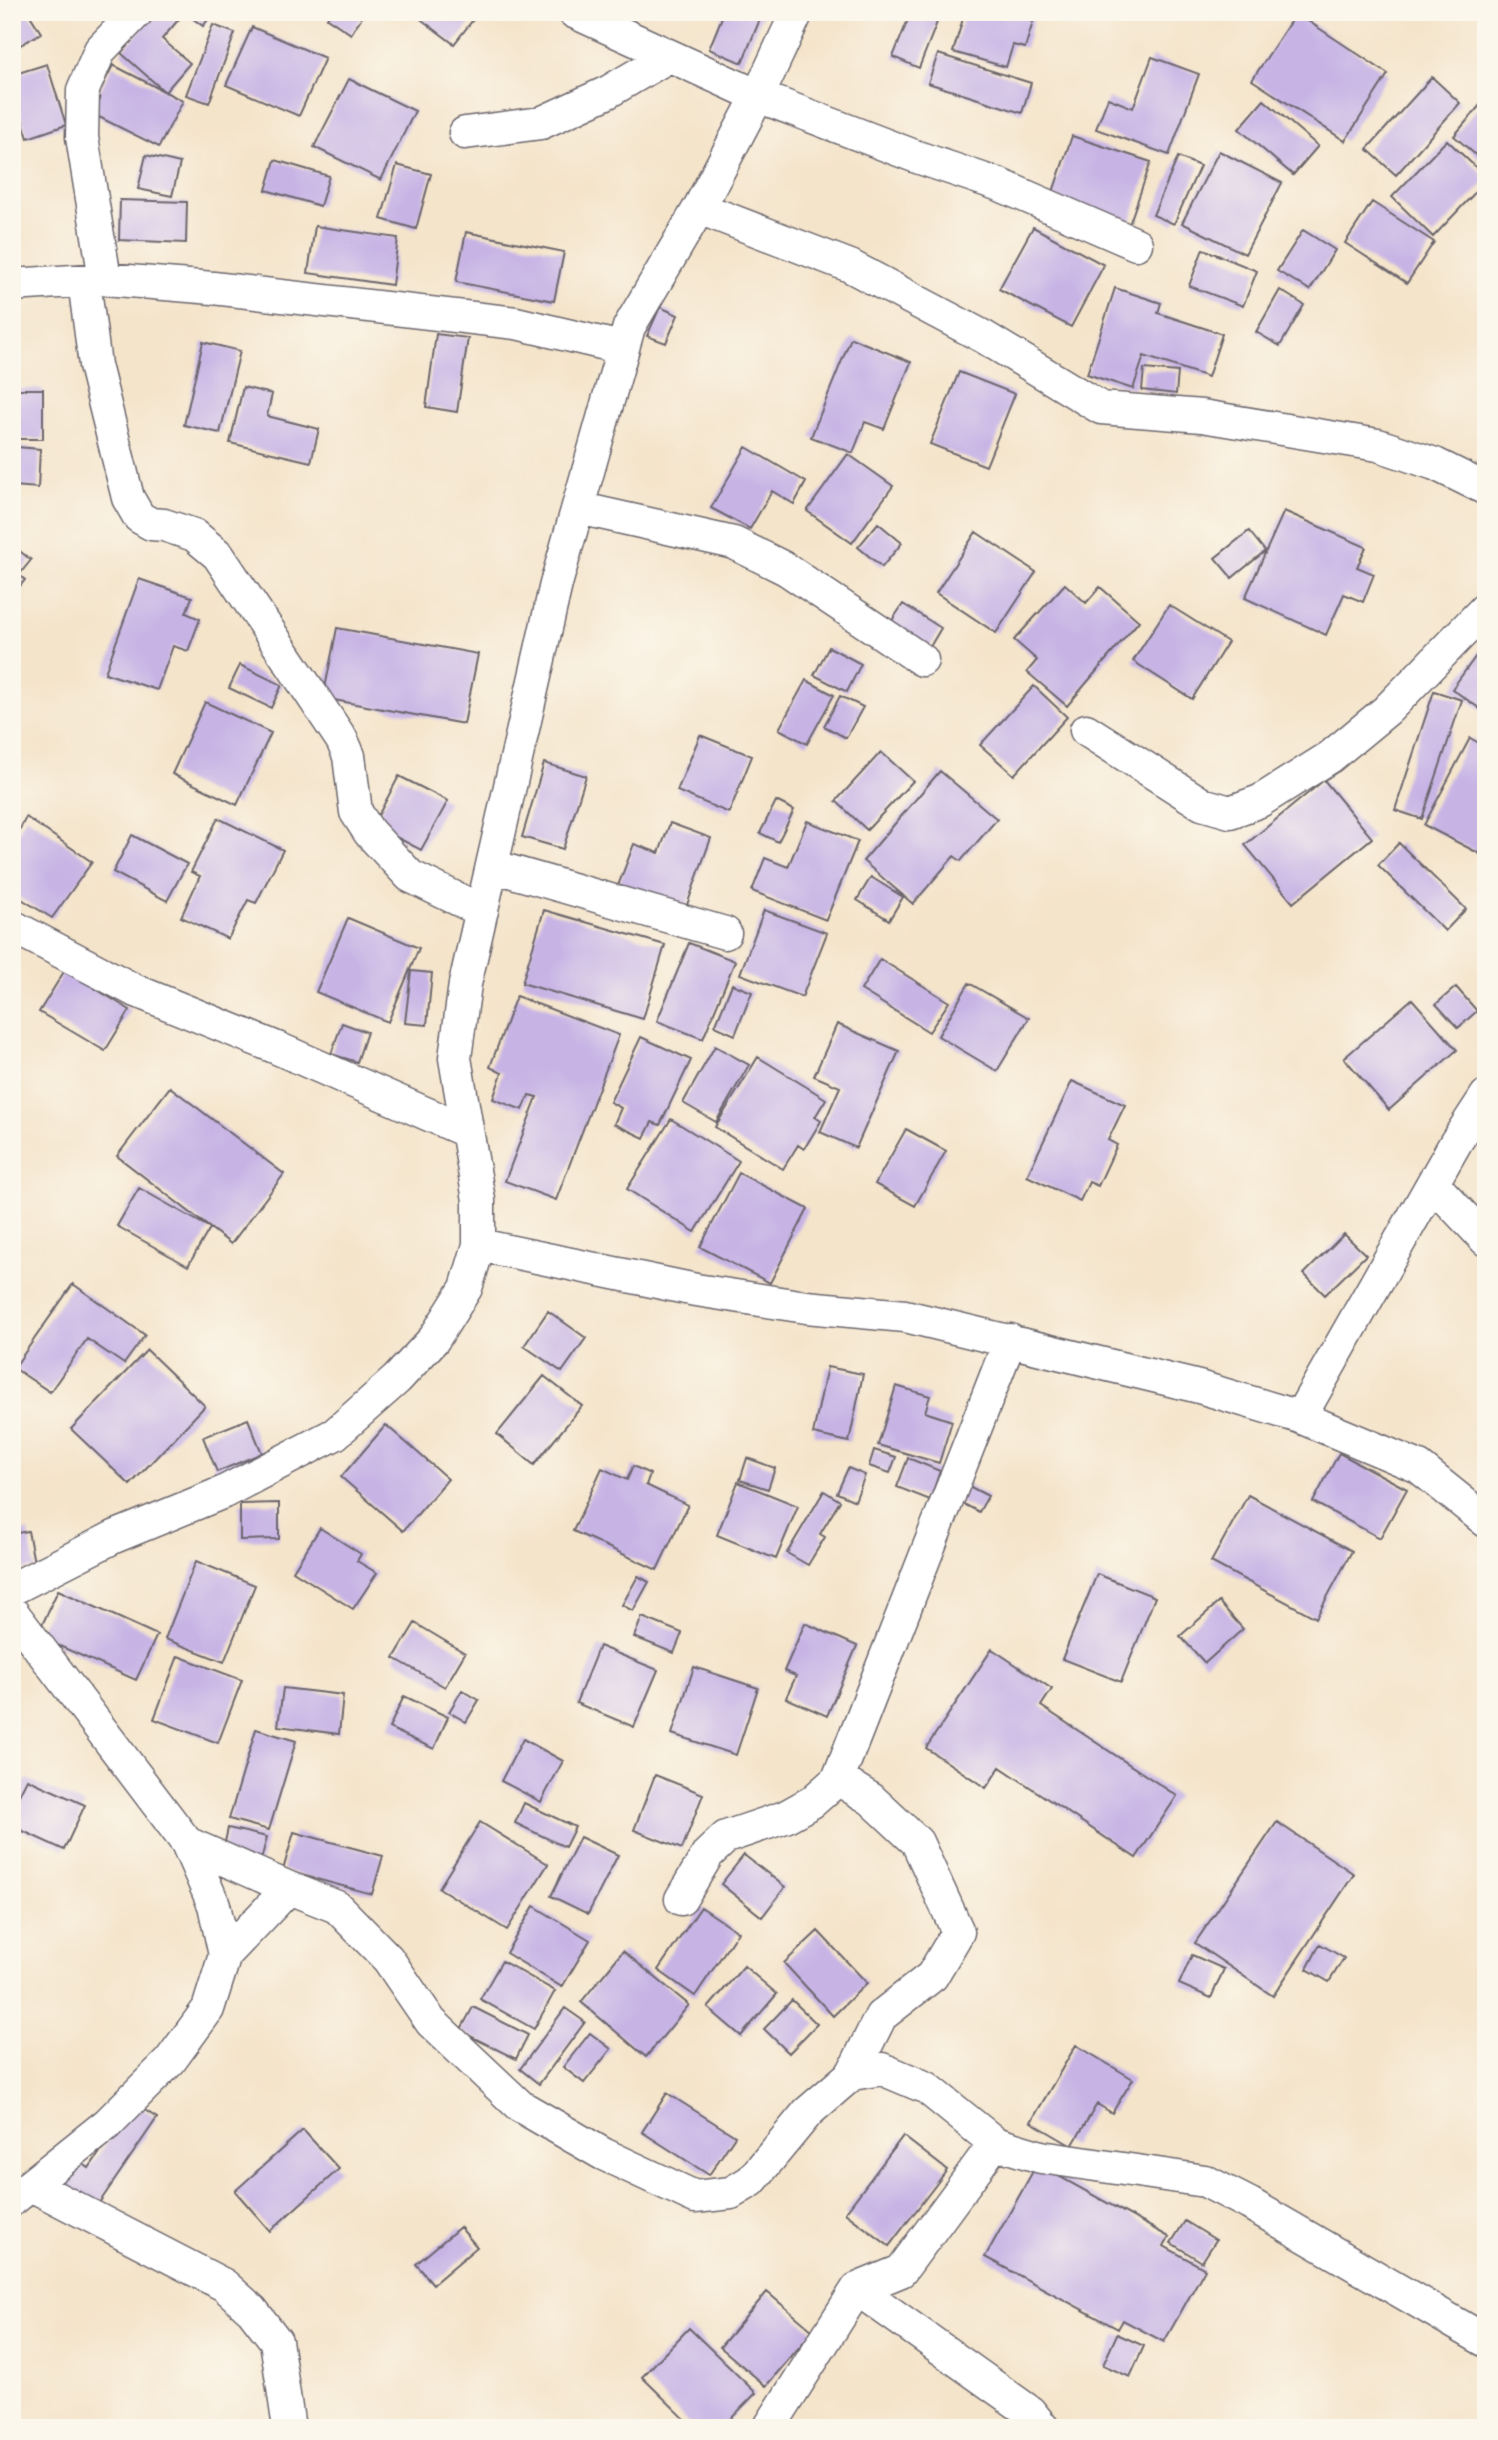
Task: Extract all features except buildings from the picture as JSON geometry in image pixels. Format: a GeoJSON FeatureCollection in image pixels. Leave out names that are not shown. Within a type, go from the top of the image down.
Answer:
{"type":"FeatureCollection","features":[{"type":"Feature","properties":{"kind":"street"},"geometry":{"type":"LineString","coordinates":[[137,12],[100,50],[83,90],[82,137],[95,280],[95,365],[128,498],[139,517],[151,524],[164,525],[194,535],[218,555],[342,740],[349,757],[356,812],[369,832],[410,876],[482,911]]}},
{"type":"Feature","properties":{"kind":"street"},"geometry":{"type":"LineString","coordinates":[[574,12],[758,96],[917,157],[1000,185],[1136,244]]}},
{"type":"Feature","properties":{"kind":"street"},"geometry":{"type":"LineString","coordinates":[[12,1589],[114,1537],[224,1492],[335,1434],[397,1379],[434,1339],[466,1288],[479,1245],[480,1200],[455,1058],[465,984],[556,584],[629,327],[699,208],[758,96],[797,12]]}},
{"type":"Feature","properties":{"kind":"street"},"geometry":{"type":"LineString","coordinates":[[464,133],[541,123],[608,92],[669,56]]}},
{"type":"Feature","properties":{"kind":"street"},"geometry":{"type":"LineString","coordinates":[[699,208],[850,266],[984,337],[1101,408],[1202,416],[1378,445],[1435,464],[1486,489]]}},
{"type":"Feature","properties":{"kind":"street"},"geometry":{"type":"LineString","coordinates":[[12,285],[95,280],[226,290],[516,323],[622,348]]}},
{"type":"Feature","properties":{"kind":"street"},"geometry":{"type":"LineString","coordinates":[[578,508],[734,543],[786,569],[922,660]]}},
{"type":"Feature","properties":{"kind":"street"},"geometry":{"type":"LineString","coordinates":[[1086,730],[1202,804],[1230,812],[1260,801],[1330,757],[1387,710],[1486,608]]}},
{"type":"Feature","properties":{"kind":"street"},"geometry":{"type":"LineString","coordinates":[[492,866],[725,933]]}},
{"type":"Feature","properties":{"kind":"street"},"geometry":{"type":"LineString","coordinates":[[12,926],[134,989],[466,1131]]}},
{"type":"Feature","properties":{"kind":"street"},"geometry":{"type":"LineString","coordinates":[[1300,1417],[1456,1142],[1486,1096]]}},
{"type":"Feature","properties":{"kind":"street"},"geometry":{"type":"LineString","coordinates":[[1433,1184],[1486,1240]]}},
{"type":"Feature","properties":{"kind":"street"},"geometry":{"type":"LineString","coordinates":[[479,1245],[696,1290],[806,1307],[905,1316],[1199,1387],[1300,1417],[1419,1467],[1486,1521]]}},
{"type":"Feature","properties":{"kind":"street"},"geometry":{"type":"LineString","coordinates":[[681,1899],[708,1854],[726,1837],[785,1817],[812,1802],[838,1779],[1010,1340]]}},
{"type":"Feature","properties":{"kind":"street"},"geometry":{"type":"LineString","coordinates":[[12,1612],[187,1843],[214,1905],[225,1955]]}},
{"type":"Feature","properties":{"kind":"street"},"geometry":{"type":"LineString","coordinates":[[187,1843],[337,1907],[388,1959],[430,2022],[520,2106],[603,2154],[695,2197],[731,2193],[751,2181],[808,2112],[852,2074],[881,2016],[932,1976],[958,1932],[917,1842],[871,1799],[838,1779]]}},
{"type":"Feature","properties":{"kind":"street"},"geometry":{"type":"LineString","coordinates":[[289,1888],[225,1955],[208,2009],[170,2061],[107,2124],[18,2194],[224,2285],[252,2310],[276,2341],[289,2428]]}},
{"type":"Feature","properties":{"kind":"street"},"geometry":{"type":"LineString","coordinates":[[852,2074],[882,2069],[927,2088],[995,2143],[1041,2158],[1205,2181],[1250,2204],[1486,2341]]}},
{"type":"Feature","properties":{"kind":"street"},"geometry":{"type":"LineString","coordinates":[[769,2428],[857,2289],[901,2271],[995,2143]]}},
{"type":"Feature","properties":{"kind":"street"},"geometry":{"type":"LineString","coordinates":[[857,2289],[1030,2412],[1043,2428]]}}]}
